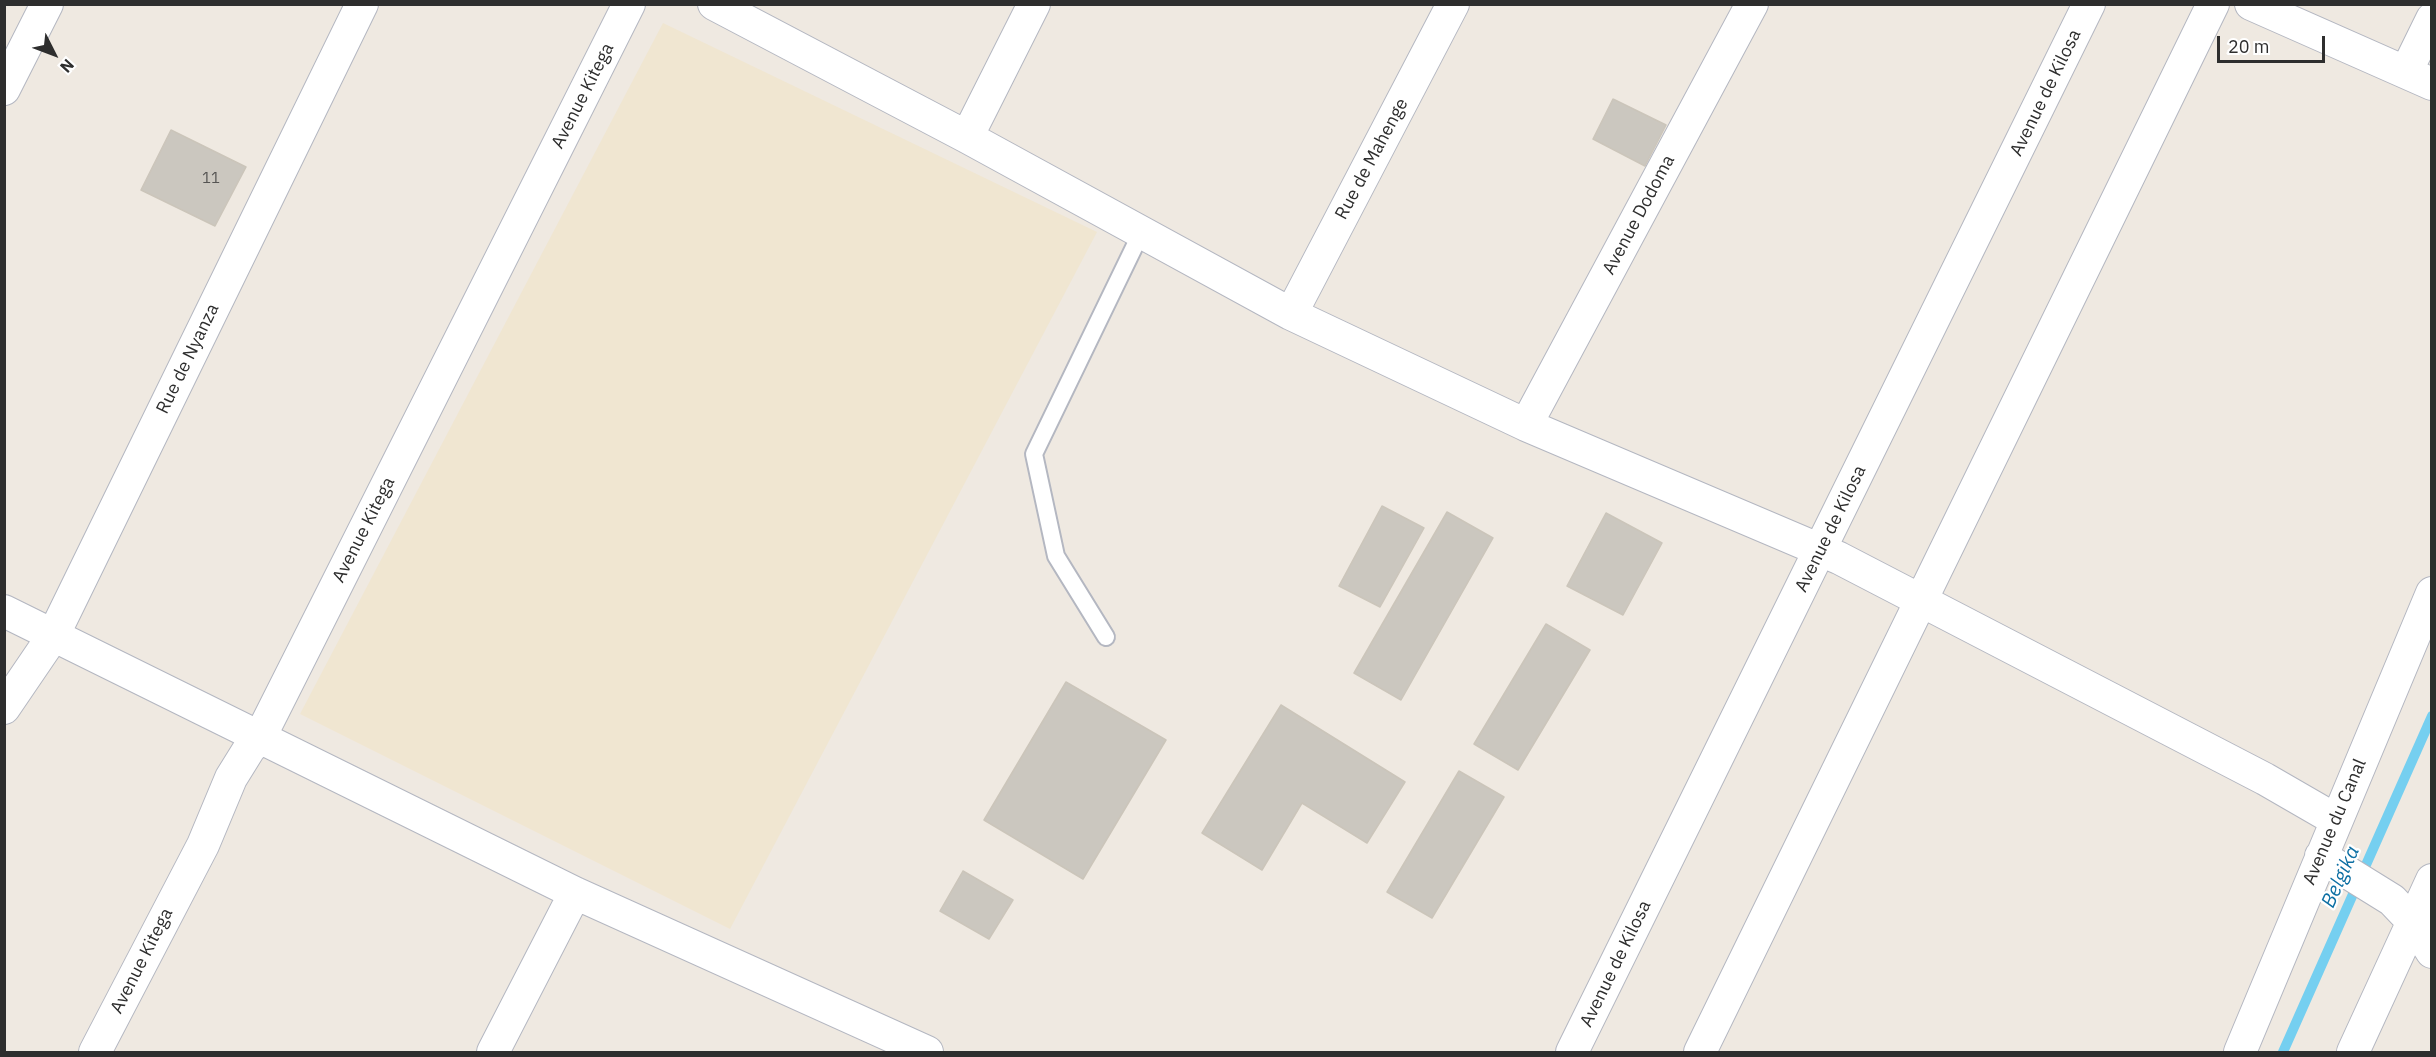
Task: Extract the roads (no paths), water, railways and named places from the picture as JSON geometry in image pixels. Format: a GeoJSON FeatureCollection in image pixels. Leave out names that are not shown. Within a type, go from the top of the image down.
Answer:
{"type":"FeatureCollection","features":[{"type":"Feature","properties":{"kind":"street"},"geometry":{"type":"LineString","coordinates":[[4,89],[47,4]]}},
{"type":"Feature","properties":{"kind":"street","name":"Rue de Nyanza"},"geometry":{"type":"LineString","coordinates":[[4,708],[53,636],[362,4]]}},
{"type":"Feature","properties":{"kind":"street","name":"Avenue Kitega"},"geometry":{"type":"LineString","coordinates":[[95,1053],[203,845],[231,778],[249,749],[260,737],[629,4]]}},
{"type":"Feature","properties":{"kind":"street"},"geometry":{"type":"LineString","coordinates":[[714,4],[967,137],[1291,314],[1526,425],[1839,558],[2265,779],[2336,820]]}},
{"type":"Feature","properties":{"kind":"street"},"geometry":{"type":"LineString","coordinates":[[967,137],[1035,4]]}},
{"type":"Feature","properties":{"kind":"street","name":"Rue de Mahenge"},"geometry":{"type":"LineString","coordinates":[[1291,314],[1453,4]]}},
{"type":"Feature","properties":{"kind":"street","name":"Avenue Dodoma"},"geometry":{"type":"LineString","coordinates":[[1526,425],[1752,4]]}},
{"type":"Feature","properties":{"kind":"street","name":"Avenue de Kilosa"},"geometry":{"type":"LineString","coordinates":[[1572,1053],[2089,4]]}},
{"type":"Feature","properties":{"kind":"street"},"geometry":{"type":"LineString","coordinates":[[1700,1053],[2213,4]]}},
{"type":"Feature","properties":{"kind":"street"},"geometry":{"type":"LineString","coordinates":[[2251,4],[2419,78],[2432,19]]}},
{"type":"Feature","properties":{"kind":"street","name":"Avenue du Canal"},"geometry":{"type":"LineString","coordinates":[[2240,1053],[2320,856],[2432,593]]}},
{"type":"Feature","properties":{"kind":"street"},"geometry":{"type":"LineString","coordinates":[[4,611],[575,893],[926,1052]]}},
{"type":"Feature","properties":{"kind":"street"},"geometry":{"type":"LineString","coordinates":[[2320,856],[2402,910],[2432,952]]}},
{"type":"Feature","properties":{"kind":"street"},"geometry":{"type":"LineString","coordinates":[[2353,1053],[2402,910],[2432,880]]}},
{"type":"Feature","properties":{"kind":"street"},"geometry":{"type":"LineString","coordinates":[[493,1053],[575,893]]}},
{"type":"Feature","properties":{"kind":"lane"},"geometry":{"type":"LineString","coordinates":[[1106,637],[1056,556],[1034,454],[1141,232]]}},
{"type":"Feature","properties":{"kind":"waterway","name":"Belgika"},"geometry":{"type":"LineString","coordinates":[[2283,1052],[2432,716]]}}]}
